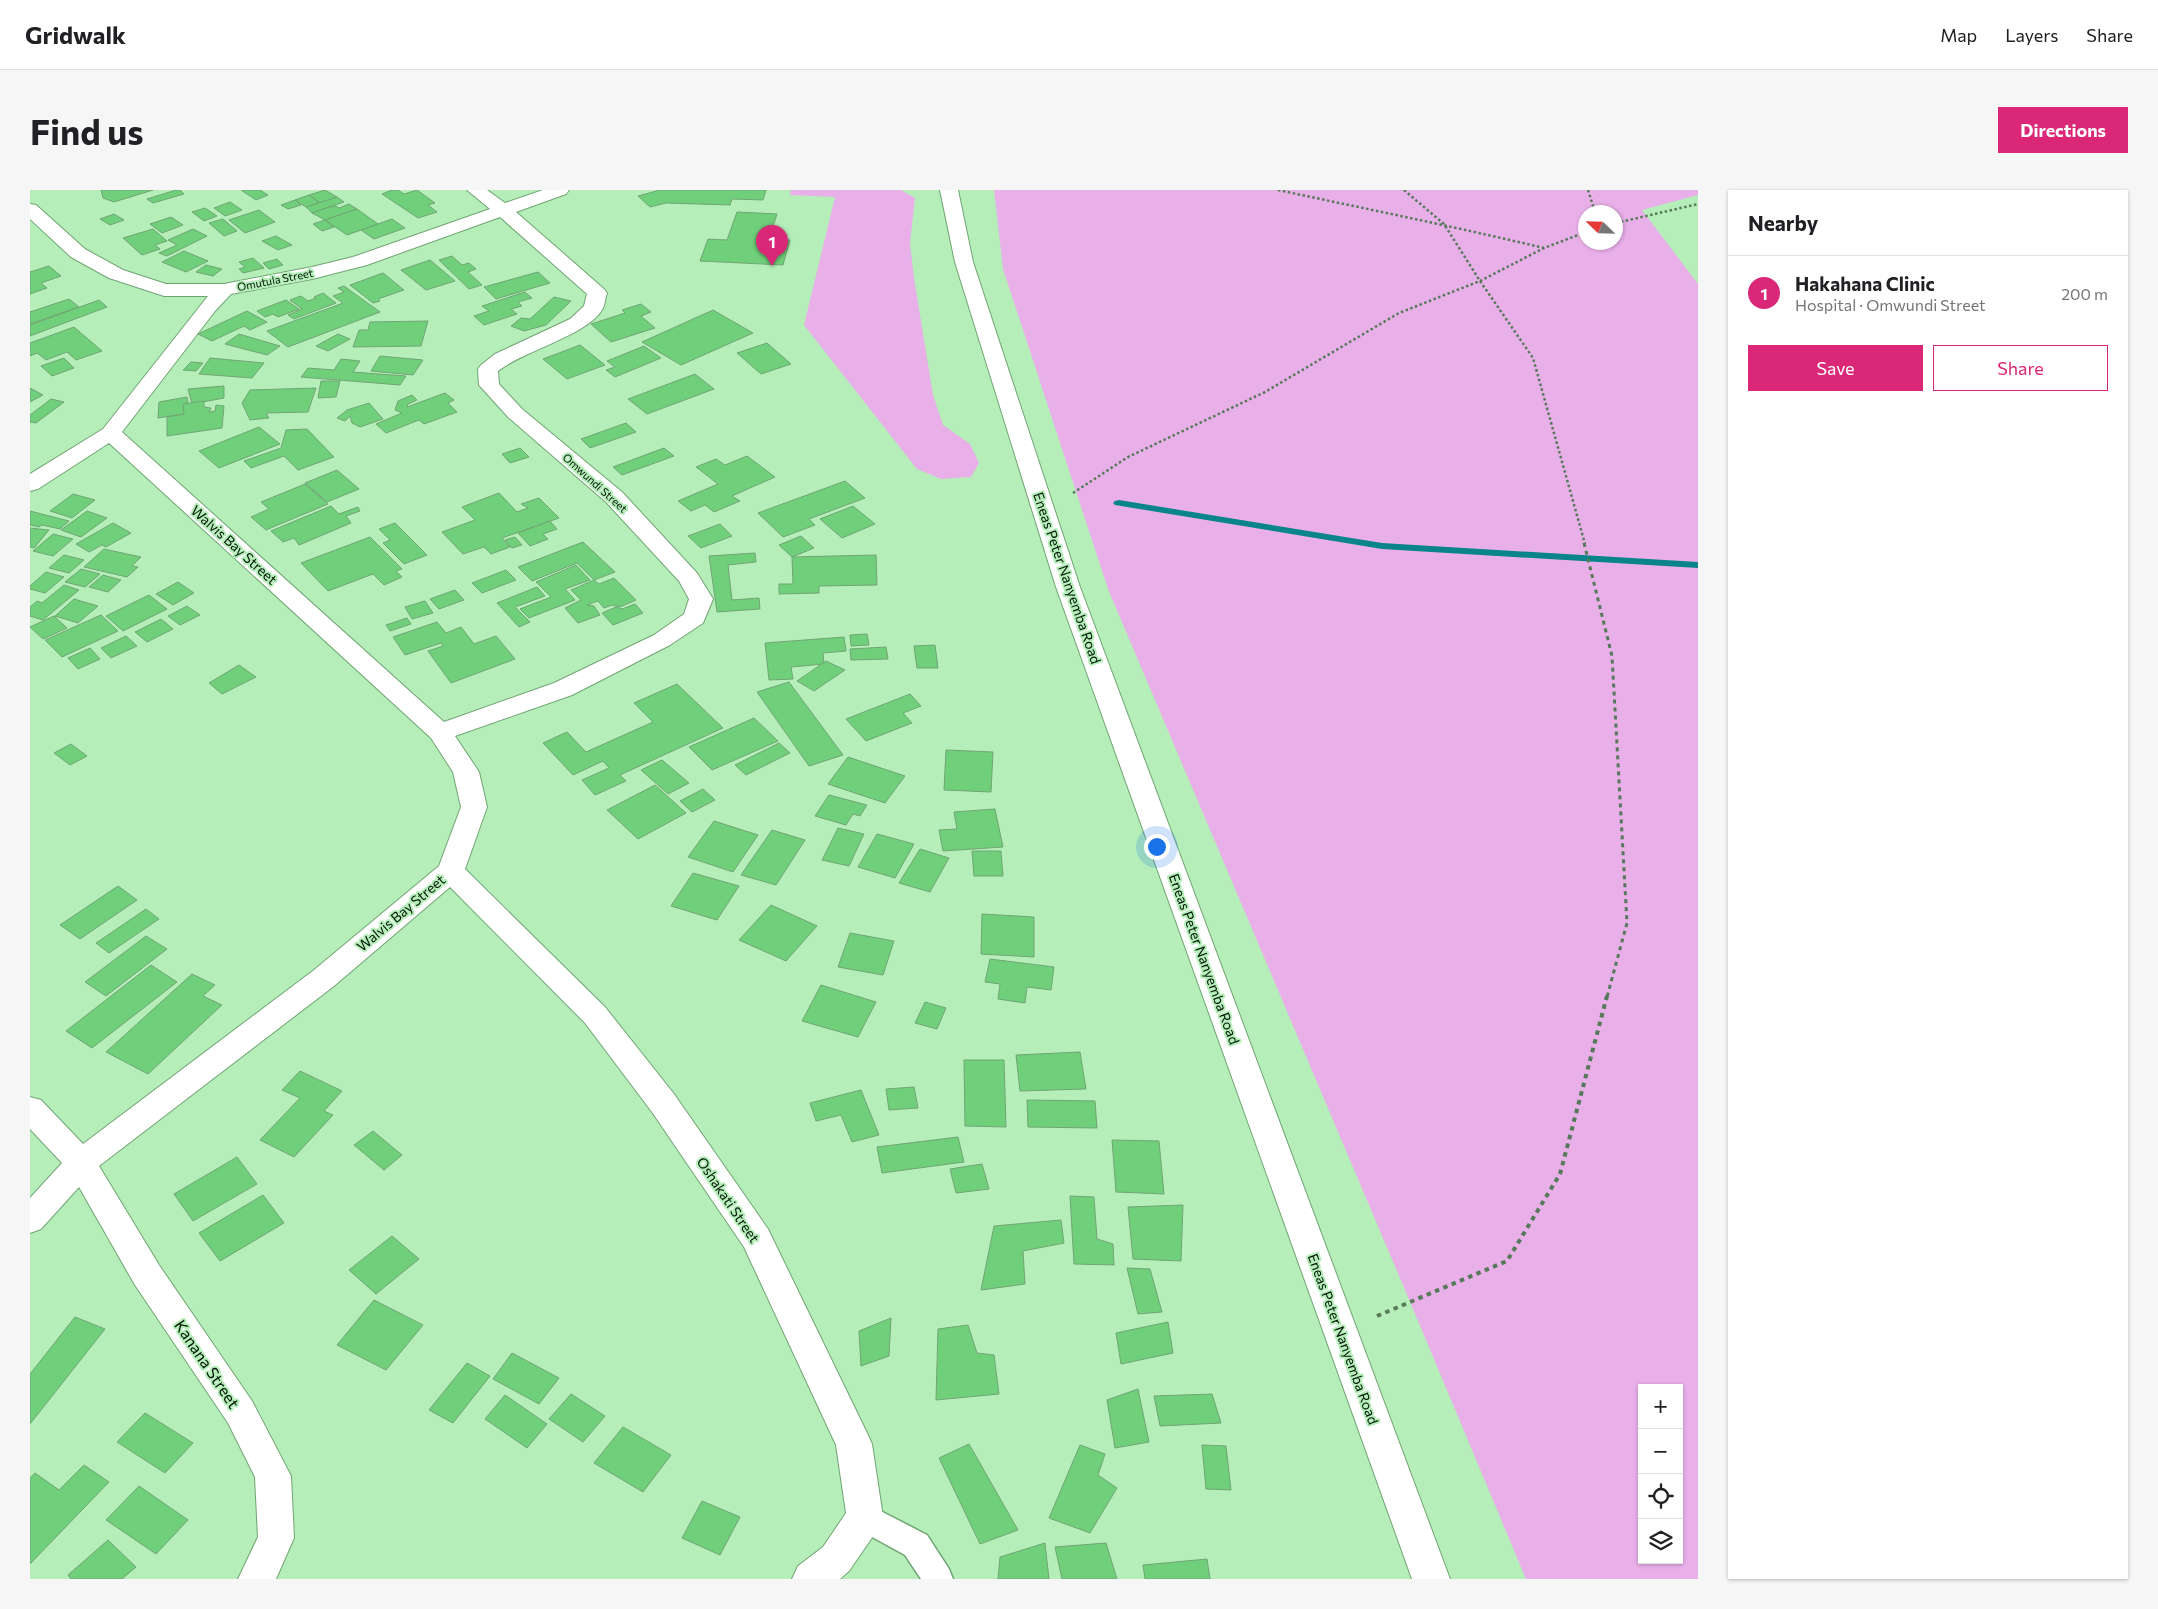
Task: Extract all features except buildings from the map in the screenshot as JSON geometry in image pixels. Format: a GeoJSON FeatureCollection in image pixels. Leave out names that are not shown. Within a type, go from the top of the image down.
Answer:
{"type":"FeatureCollection","features":[{"type":"Feature","properties":{"kind":"street","name":"Omwundi Street"},"geometry":{"type":"LineString","coordinates":[[440,732],[563,689],[662,640],[695,618],[701,599],[689,578],[614,497],[515,413],[489,385],[488,369],[502,358],[577,324],[593,308],[597,294],[503,210],[476,190]]}},
{"type":"Feature","properties":{"kind":"street","name":"Omutula Street"},"geometry":{"type":"LineString","coordinates":[[30,484],[110,433],[208,307],[224,290],[253,283],[312,274],[360,261],[560,190]]}},
{"type":"Feature","properties":{"kind":"street","name":"Eneas Peter Nanyemba Road"},"geometry":{"type":"LineString","coordinates":[[947,192],[964,262],[1072,596],[1431,1579]]}},
{"type":"Feature","properties":{"kind":"street"},"geometry":{"type":"LineString","coordinates":[[30,209],[78,253],[116,274],[164,290],[224,290]]}},
{"type":"Feature","properties":{"kind":"street","name":"Walvis Bay Street"},"geometry":{"type":"LineString","coordinates":[[30,1220],[81,1163],[324,978],[451,871],[474,807],[466,772],[440,732],[110,433]]}},
{"type":"Feature","properties":{"kind":"street","name":"Oshakati Street"},"geometry":{"type":"LineString","coordinates":[[451,871],[595,1015],[663,1103],[756,1239],[854,1444],[864,1516]]}},
{"type":"Feature","properties":{"kind":"street","name":"Kanana Street"},"geometry":{"type":"LineString","coordinates":[[30,1109],[81,1163],[147,1275],[240,1412],[273,1476],[276,1538],[257,1579]]}},
{"type":"Feature","properties":{"kind":"street"},"geometry":{"type":"LineString","coordinates":[[810,1579],[836,1559],[864,1516]]}},
{"type":"Feature","properties":{"kind":"lane"},"geometry":{"type":"LineString","coordinates":[[864,1516],[916,1546],[938,1579]]}},
{"type":"Feature","properties":{"kind":"path"},"geometry":{"type":"LineString","coordinates":[[1278,190],[1392,215],[1444,224],[1544,248]]}},
{"type":"Feature","properties":{"kind":"path"},"geometry":{"type":"LineString","coordinates":[[1340,1332],[1507,1261],[1560,1174],[1628,923],[1612,656],[1589,559],[1533,358],[1444,224],[1404,190]]}},
{"type":"Feature","properties":{"kind":"path"},"geometry":{"type":"LineString","coordinates":[[1588,190],[1593,205]]}},
{"type":"Feature","properties":{"kind":"path"},"geometry":{"type":"LineString","coordinates":[[1623,221],[1698,204]]}},
{"type":"Feature","properties":{"kind":"path"},"geometry":{"type":"LineString","coordinates":[[1044,511],[1128,457],[1266,392],[1399,313],[1480,280],[1544,248],[1578,235]]}},
{"type":"Feature","properties":{"kind":"shaded area"},"geometry":{"type":"Polygon","coordinates":[[[791,190],[901,190],[915,198],[910,243],[933,395],[943,425],[970,444],[979,463],[971,477],[941,479],[917,469],[804,325],[835,197],[790,195],[791,190]]]}},
{"type":"Feature","properties":{"kind":"shaded area"},"geometry":{"type":"Polygon","coordinates":[[[994,190],[1698,190],[1698,195],[1642,210],[1698,284],[1698,1579],[1526,1579],[1108,589],[1003,269],[994,190]]]}},
{"type":"Feature","properties":{"kind":"waterway"},"geometry":{"type":"LineString","coordinates":[[1119,503],[1382,546],[1698,565]]}},
{"type":"Feature","properties":{"kind":"place","name":"Hakahana Clinic"},"geometry":{"type":"Point","coordinates":[772,266]}}]}
